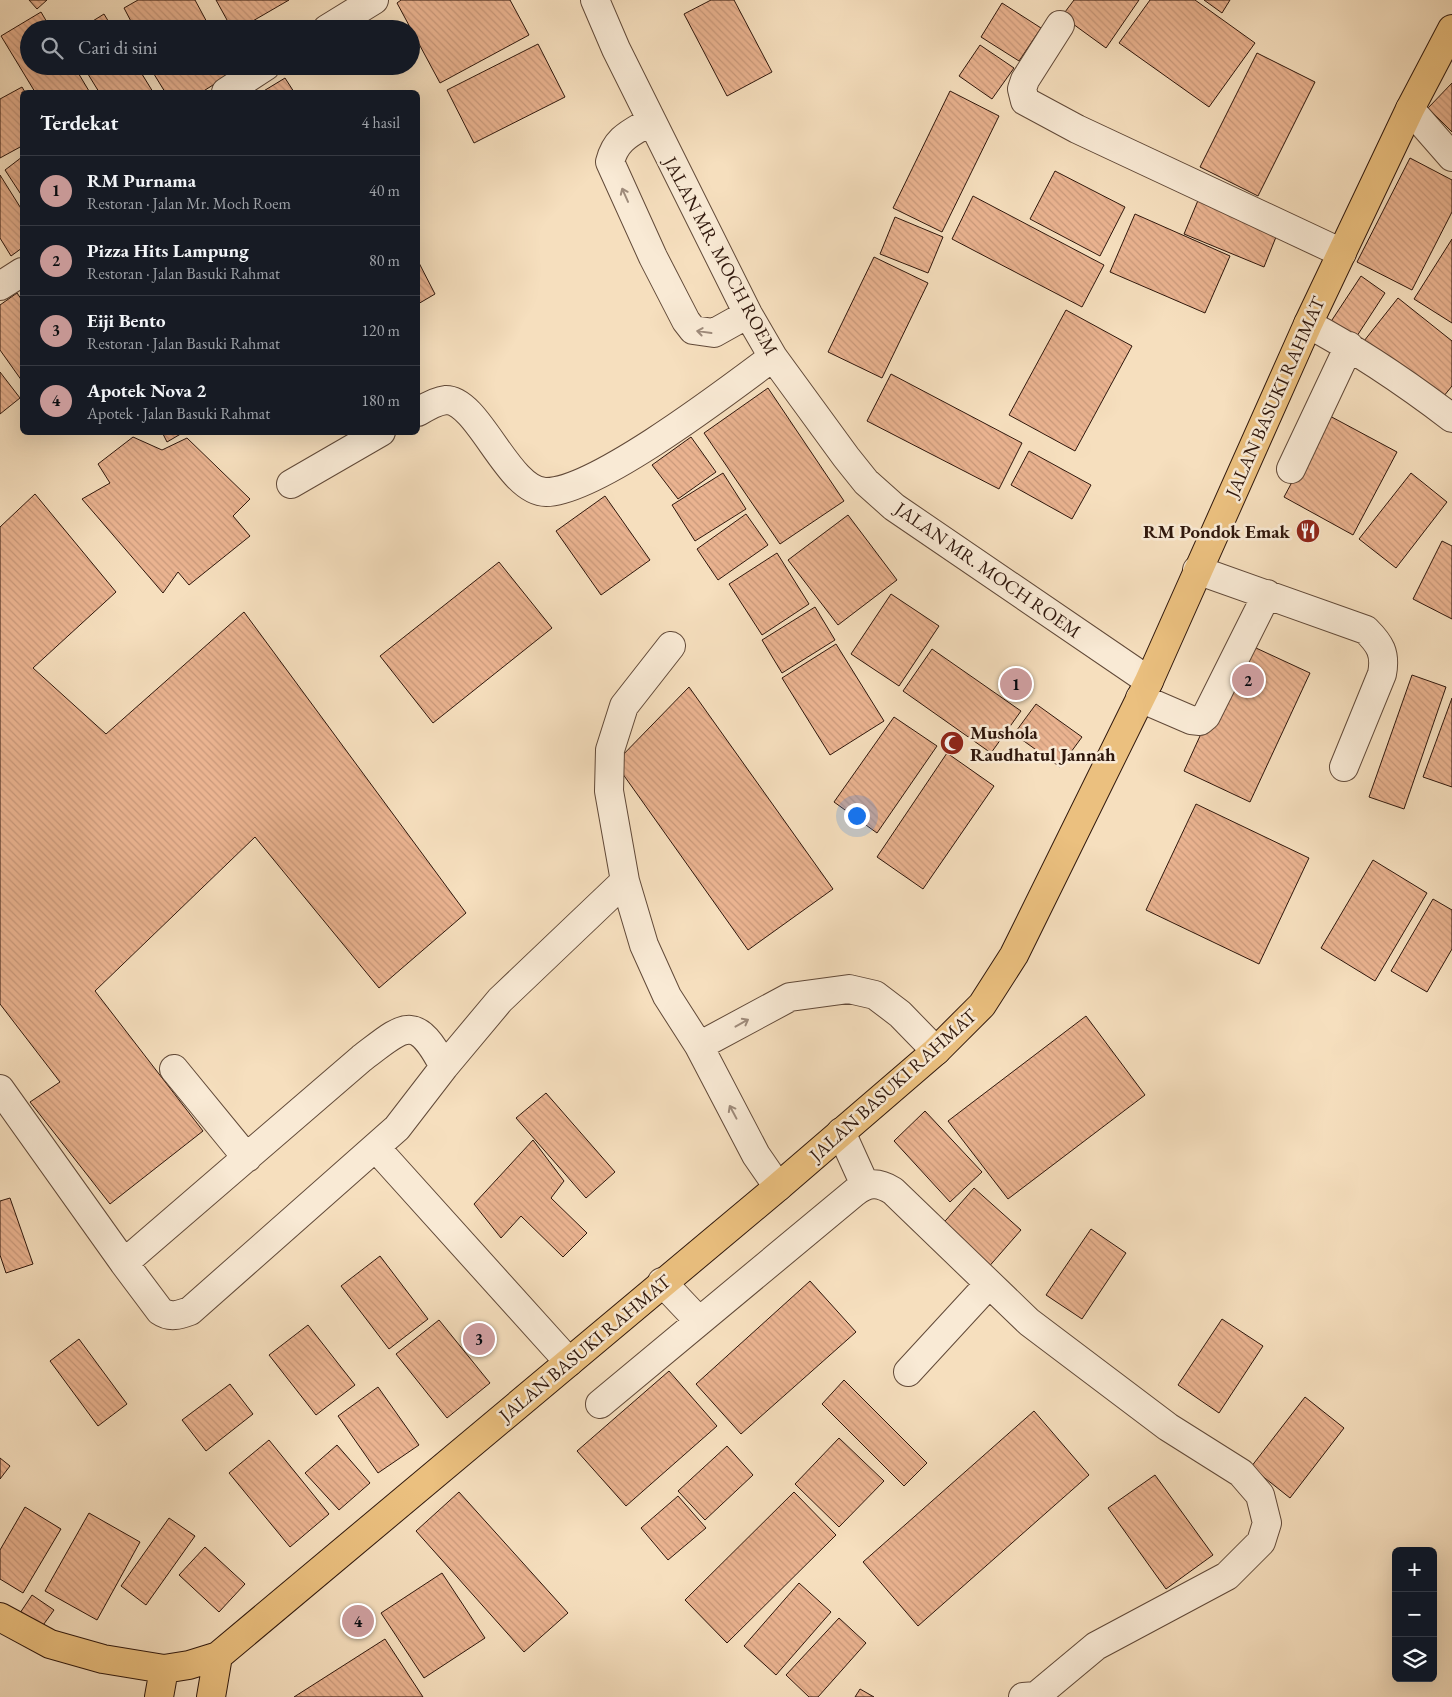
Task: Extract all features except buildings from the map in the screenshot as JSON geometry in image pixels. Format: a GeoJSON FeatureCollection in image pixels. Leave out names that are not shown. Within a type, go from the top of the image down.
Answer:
{"type":"FeatureCollection","features":[{"type":"Feature","properties":{"kind":"main road","name":"JALAN BASUKI RAHMAT"},"geometry":{"type":"LineString","coordinates":[[0,1617],[50,1644],[103,1659],[164,1669],[189,1665],[218,1656],[662,1282],[778,1187],[936,1051],[982,1005],[1014,955],[1145,690],[1308,324],[1410,109],[1452,29]]}},
{"type":"Feature","properties":{"kind":"main road"},"geometry":{"type":"LineString","coordinates":[[211,1697],[218,1656]]}},
{"type":"Feature","properties":{"kind":"main road"},"geometry":{"type":"LineString","coordinates":[[159,1697],[164,1669]]}},
{"type":"Feature","properties":{"kind":"street"},"geometry":{"type":"LineString","coordinates":[[342,20],[374,0]]}},
{"type":"Feature","properties":{"kind":"street","name":"JALAN MR. MOCH ROEM"},"geometry":{"type":"LineString","coordinates":[[595,0],[616,49],[748,314],[774,357],[856,470],[866,482],[894,507],[1145,690],[1191,720],[1200,721],[1206,716],[1267,594]]}},
{"type":"Feature","properties":{"kind":"street"},"geometry":{"type":"LineString","coordinates":[[1060,25],[1025,80],[1022,89],[1025,101],[1077,129],[1342,253]]}},
{"type":"Feature","properties":{"kind":"street"},"geometry":{"type":"LineString","coordinates":[[229,90],[252,75]]}},
{"type":"Feature","properties":{"kind":"street"},"geometry":{"type":"LineString","coordinates":[[1410,109],[1452,157]]}},
{"type":"Feature","properties":{"kind":"street"},"geometry":{"type":"LineString","coordinates":[[651,120],[623,137],[613,148],[610,162],[653,257],[686,321],[694,330],[714,333],[748,314]]}},
{"type":"Feature","properties":{"kind":"street"},"geometry":{"type":"LineString","coordinates":[[0,286],[20,273]]}},
{"type":"Feature","properties":{"kind":"street"},"geometry":{"type":"LineString","coordinates":[[1308,324],[1349,346],[1411,386],[1452,418]]}},
{"type":"Feature","properties":{"kind":"street"},"geometry":{"type":"LineString","coordinates":[[1291,469],[1349,346]]}},
{"type":"Feature","properties":{"kind":"street"},"geometry":{"type":"LineString","coordinates":[[420,411],[430,404],[446,400],[464,408],[528,486],[545,492],[562,490],[643,448],[774,357]]}},
{"type":"Feature","properties":{"kind":"street"},"geometry":{"type":"LineString","coordinates":[[291,484],[376,435]]}},
{"type":"Feature","properties":{"kind":"street"},"geometry":{"type":"LineString","coordinates":[[1197,570],[1366,630],[1379,643],[1384,653],[1382,674],[1344,767]]}},
{"type":"Feature","properties":{"kind":"street"},"geometry":{"type":"LineString","coordinates":[[671,646],[624,706],[610,750],[609,792],[625,881],[644,945],[667,996],[699,1046],[756,1155],[778,1187]]}},
{"type":"Feature","properties":{"kind":"street"},"geometry":{"type":"LineString","coordinates":[[0,1089],[160,1311],[166,1315],[174,1316],[190,1311],[397,1128],[444,1066],[500,1000],[625,881]]}},
{"type":"Feature","properties":{"kind":"street"},"geometry":{"type":"LineString","coordinates":[[699,1046],[790,997],[849,989],[876,995],[900,1014],[936,1051]]}},
{"type":"Feature","properties":{"kind":"street"},"geometry":{"type":"LineString","coordinates":[[124,1263],[362,1058],[397,1032],[410,1028],[418,1030],[435,1050],[444,1066]]}},
{"type":"Feature","properties":{"kind":"street"},"geometry":{"type":"LineString","coordinates":[[174,1069],[247,1158]]}},
{"type":"Feature","properties":{"kind":"street"},"geometry":{"type":"LineString","coordinates":[[841,1132],[865,1185]]}},
{"type":"Feature","properties":{"kind":"street"},"geometry":{"type":"LineString","coordinates":[[376,1148],[569,1362]]}},
{"type":"Feature","properties":{"kind":"street"},"geometry":{"type":"LineString","coordinates":[[600,1404],[865,1185],[883,1185],[893,1191],[1028,1322],[1168,1427],[1241,1473],[1260,1495],[1267,1523],[1260,1542],[1227,1576],[1096,1646],[1036,1696],[1023,1697]]}},
{"type":"Feature","properties":{"kind":"street"},"geometry":{"type":"LineString","coordinates":[[662,1282],[699,1321]]}},
{"type":"Feature","properties":{"kind":"street"},"geometry":{"type":"LineString","coordinates":[[908,1372],[989,1284]]}},
{"type":"Feature","properties":{"kind":"place","name":"RM Pondok Emak"},"geometry":{"type":"Point","coordinates":[1308,531]}},
{"type":"Feature","properties":{"kind":"place","name":"Pizza Hits Lampung"},"geometry":{"type":"Point","coordinates":[1248,680]}},
{"type":"Feature","properties":{"kind":"place","name":"RM Purnama"},"geometry":{"type":"Point","coordinates":[1016,684]}},
{"type":"Feature","properties":{"kind":"place","name":"Mushola Raudhatul Jannah"},"geometry":{"type":"Point","coordinates":[952,743]}},
{"type":"Feature","properties":{"kind":"place","name":"Eiji Bento"},"geometry":{"type":"Point","coordinates":[479,1339]}},
{"type":"Feature","properties":{"kind":"place","name":"Apotek Nova 2"},"geometry":{"type":"Point","coordinates":[358,1621]}}]}
